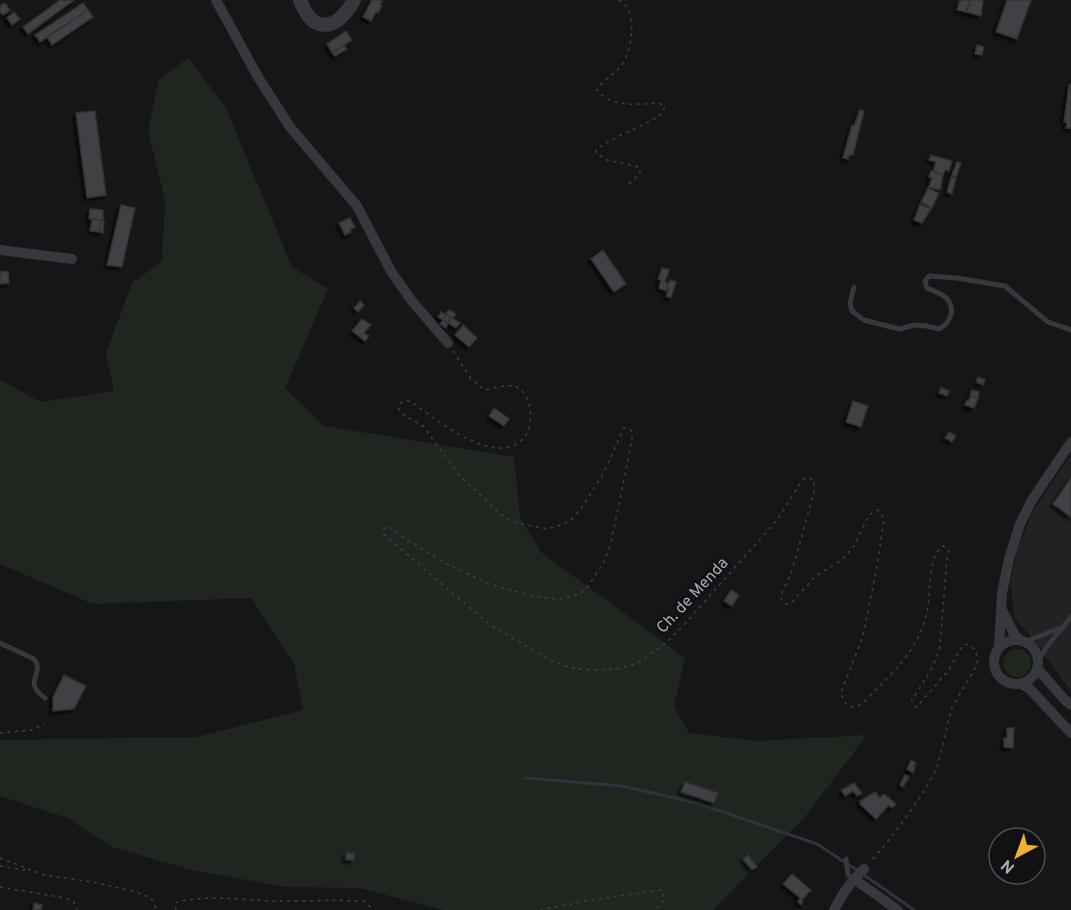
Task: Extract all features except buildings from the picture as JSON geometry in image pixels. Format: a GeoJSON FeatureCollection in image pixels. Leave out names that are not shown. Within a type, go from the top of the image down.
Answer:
{"type":"FeatureCollection","features":[{"type":"Feature","properties":{"kind":"street"},"geometry":{"type":"LineString","coordinates":[[216,0],[258,77],[291,128],[357,206],[391,271],[411,300],[448,343]]}},
{"type":"Feature","properties":{"kind":"street"},"geometry":{"type":"LineString","coordinates":[[300,0],[311,20],[321,25],[342,18],[354,0]]}},
{"type":"Feature","properties":{"kind":"street"},"geometry":{"type":"LineString","coordinates":[[0,250],[72,259]]}},
{"type":"Feature","properties":{"kind":"street"},"geometry":{"type":"LineString","coordinates":[[999,648],[1002,593],[1009,559],[1020,524],[1032,500],[1071,442]]}},
{"type":"Feature","properties":{"kind":"street"},"geometry":{"type":"LineString","coordinates":[[1002,609],[1014,634],[1034,650],[1038,664],[1071,705]]}},
{"type":"Feature","properties":{"kind":"street"},"geometry":{"type":"LineString","coordinates":[[1023,641],[1008,641],[999,648],[994,660],[997,674],[1007,683],[1021,684],[1033,676],[1038,664]]}},
{"type":"Feature","properties":{"kind":"street"},"geometry":{"type":"LineString","coordinates":[[1021,684],[1029,688],[1071,733]]}},
{"type":"Feature","properties":{"kind":"street"},"geometry":{"type":"LineString","coordinates":[[834,910],[852,873],[898,910]]}},
{"type":"Feature","properties":{"kind":"lane"},"geometry":{"type":"LineString","coordinates":[[854,287],[850,303],[852,311],[864,320],[898,328],[915,325],[939,329],[947,326],[951,318],[949,300],[927,288],[925,281],[929,276],[1005,286],[1048,322],[1071,330]]}},
{"type":"Feature","properties":{"kind":"lane"},"geometry":{"type":"LineString","coordinates":[[1038,664],[1048,645],[1071,617]]}},
{"type":"Feature","properties":{"kind":"lane"},"geometry":{"type":"LineString","coordinates":[[1023,641],[1062,627]]}},
{"type":"Feature","properties":{"kind":"lane"},"geometry":{"type":"LineString","coordinates":[[0,643],[38,663],[34,686],[45,698]]}},
{"type":"Feature","properties":{"kind":"lane"},"geometry":{"type":"LineString","coordinates":[[846,859],[852,873]]}},
{"type":"Feature","properties":{"kind":"path"},"geometry":{"type":"LineString","coordinates":[[619,0],[624,2],[631,16],[632,30],[628,51],[619,68],[597,90],[603,97],[625,104],[658,103],[664,105],[664,112],[655,119],[604,143],[596,150],[596,153],[607,160],[639,167],[640,173],[626,187]]}},
{"type":"Feature","properties":{"kind":"path","name":"Ch. de Menda"},"geometry":{"type":"LineString","coordinates":[[448,343],[460,365],[485,390],[512,386],[520,388],[526,395],[531,410],[528,430],[523,440],[509,447],[497,448],[473,442],[411,402],[405,400],[401,402],[399,410],[423,426],[458,474],[512,522],[547,529],[570,521],[603,474],[624,428],[627,427],[632,433],[608,552],[598,573],[581,593],[570,597],[537,597],[489,584],[447,564],[389,527],[383,530],[383,534],[489,624],[548,659],[565,666],[579,669],[617,669],[636,664],[666,643],[777,520],[801,482],[805,478],[810,478],[814,481],[814,492],[789,578],[782,593],[782,602],[791,603],[816,576],[840,561],[853,548],[869,515],[878,510],[884,519],[867,618],[841,693],[847,705],[858,707],[910,653],[921,633],[928,610],[932,566],[940,548],[943,546],[947,548],[949,552],[940,646],[937,659],[912,700],[912,704],[916,706],[920,703],[948,672],[965,644],[975,649],[977,665],[952,706],[937,768],[924,791],[885,845],[852,873]]}},
{"type":"Feature","properties":{"kind":"path"},"geometry":{"type":"LineString","coordinates":[[0,733],[33,730],[44,723]]}},
{"type":"Feature","properties":{"kind":"path"},"geometry":{"type":"LineString","coordinates":[[0,858],[44,875],[92,882],[136,892],[151,898],[158,910]]}},
{"type":"Feature","properties":{"kind":"path"},"geometry":{"type":"LineString","coordinates":[[0,866],[37,872]]}},
{"type":"Feature","properties":{"kind":"path"},"geometry":{"type":"LineString","coordinates":[[0,887],[65,898],[74,902],[77,910]]}},
{"type":"Feature","properties":{"kind":"path"},"geometry":{"type":"LineString","coordinates":[[540,910],[662,890],[665,900],[655,910]]}},
{"type":"Feature","properties":{"kind":"path"},"geometry":{"type":"LineString","coordinates":[[176,910],[175,903],[190,899],[222,898],[271,901],[364,901],[374,910]]}},
{"type":"Feature","properties":{"kind":"shaded area"},"geometry":{"type":"Polygon","coordinates":[[[188,58],[226,108],[292,267],[328,289],[285,388],[324,426],[514,457],[520,518],[542,553],[685,658],[674,707],[689,733],[757,741],[867,735],[805,817],[713,910],[444,910],[359,888],[288,887],[195,871],[112,847],[67,818],[0,796],[0,740],[197,737],[303,710],[294,664],[251,598],[93,604],[0,564],[0,380],[41,402],[114,391],[106,353],[132,283],[162,261],[165,200],[148,131],[159,79],[188,58]]]}},
{"type":"Feature","properties":{"kind":"shaded area"},"geometry":{"type":"Polygon","coordinates":[[[1071,454],[1071,692],[1015,618],[1010,583],[1018,547],[1033,511],[1071,454]]]}},
{"type":"Feature","properties":{"kind":"shaded area"},"geometry":{"type":"Polygon","coordinates":[[[1017,649],[1027,653],[1031,663],[1027,673],[1017,677],[1007,673],[1003,663],[1007,653],[1017,649]]]}},
{"type":"Feature","properties":{"kind":"waterway"},"geometry":{"type":"LineString","coordinates":[[526,778],[622,786],[697,803],[817,844],[858,871]]}},
{"type":"Feature","properties":{"kind":"waterway"},"geometry":{"type":"LineString","coordinates":[[864,875],[914,910]]}}]}
